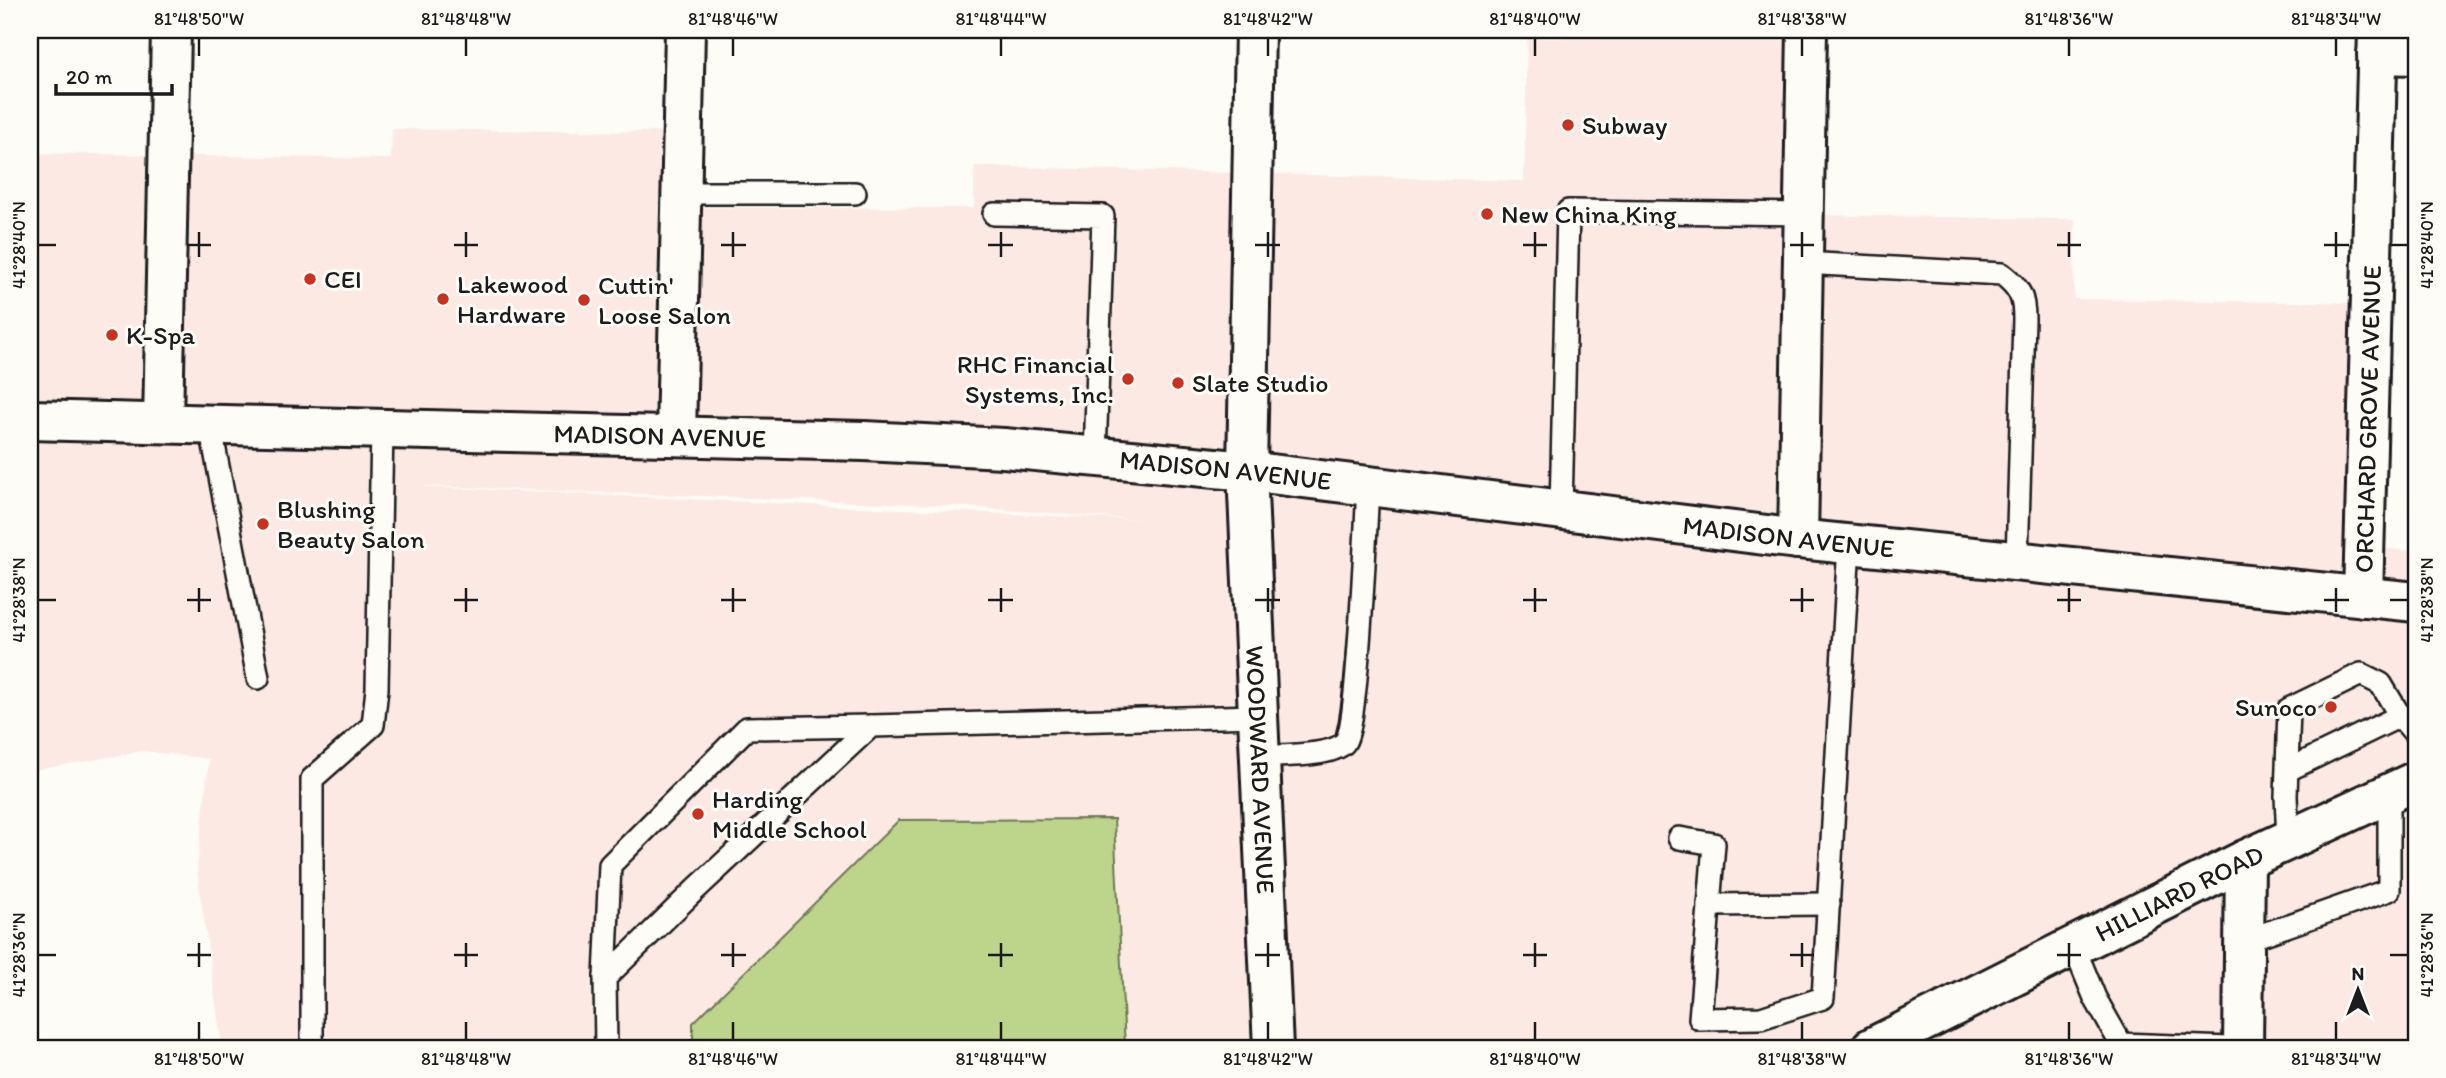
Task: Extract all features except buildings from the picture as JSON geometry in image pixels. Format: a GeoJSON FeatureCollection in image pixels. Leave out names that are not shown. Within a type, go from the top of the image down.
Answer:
{"type":"FeatureCollection","features":[{"type":"Feature","properties":{"kind":"street"},"geometry":{"type":"LineString","coordinates":[[163,423],[171,30]]}},
{"type":"Feature","properties":{"kind":"street"},"geometry":{"type":"LineString","coordinates":[[676,436],[685,30]]}},
{"type":"Feature","properties":{"kind":"street","name":"WOODWARD AVENUE"},"geometry":{"type":"LineString","coordinates":[[1255,30],[1247,471],[1273,1048]]}},
{"type":"Feature","properties":{"kind":"street"},"geometry":{"type":"LineString","coordinates":[[1798,538],[1807,30]]}},
{"type":"Feature","properties":{"kind":"street"},"geometry":{"type":"LineString","coordinates":[[2378,42],[2416,55]]}},
{"type":"Feature","properties":{"kind":"street","name":"ORCHARD GROVE AVENUE"},"geometry":{"type":"LineString","coordinates":[[2362,597],[2378,42]]}},
{"type":"Feature","properties":{"kind":"street","name":"MADISON AVENUE"},"geometry":{"type":"LineString","coordinates":[[30,420],[978,446],[1247,471],[1849,544],[2416,602]]}},
{"type":"Feature","properties":{"kind":"street","name":"HILLIARD ROAD"},"geometry":{"type":"LineString","coordinates":[[1871,1048],[2245,860],[2403,788]]}},
{"type":"Feature","properties":{"kind":"street"},"geometry":{"type":"LineString","coordinates":[[2243,1048],[2245,860]]}},
{"type":"Feature","properties":{"kind":"lane"},"geometry":{"type":"LineString","coordinates":[[681,193],[855,193]]}},
{"type":"Feature","properties":{"kind":"lane"},"geometry":{"type":"LineString","coordinates":[[1561,510],[1568,211],[1804,214]]}},
{"type":"Feature","properties":{"kind":"lane"},"geometry":{"type":"LineString","coordinates":[[994,214],[1103,216],[1095,457]]}},
{"type":"Feature","properties":{"kind":"lane"},"geometry":{"type":"LineString","coordinates":[[1803,263],[2002,274],[2015,284],[2024,298],[2017,561]]}},
{"type":"Feature","properties":{"kind":"lane"},"geometry":{"type":"LineString","coordinates":[[210,424],[258,678]]}},
{"type":"Feature","properties":{"kind":"lane"},"geometry":{"type":"LineString","coordinates":[[312,1048],[312,779],[373,725],[377,689],[382,429]]}},
{"type":"Feature","properties":{"kind":"lane"},"geometry":{"type":"LineString","coordinates":[[1260,757],[1334,751],[1346,741],[1352,718],[1368,486]]}},
{"type":"Feature","properties":{"kind":"lane"},"geometry":{"type":"LineString","coordinates":[[1679,838],[1714,844],[1700,1019],[1761,1018],[1824,998],[1849,544]]}},
{"type":"Feature","properties":{"kind":"lane"},"geometry":{"type":"LineString","coordinates":[[2288,840],[2286,796],[2289,709],[2361,674],[2381,684],[2400,716],[2416,735]]}},
{"type":"Feature","properties":{"kind":"lane"},"geometry":{"type":"LineString","coordinates":[[606,1048],[605,978],[610,865],[747,729],[1258,716]]}},
{"type":"Feature","properties":{"kind":"lane"},"geometry":{"type":"LineString","coordinates":[[2288,770],[2400,716]]}},
{"type":"Feature","properties":{"kind":"lane"},"geometry":{"type":"LineString","coordinates":[[605,978],[871,726]]}},
{"type":"Feature","properties":{"kind":"lane"},"geometry":{"type":"LineString","coordinates":[[2244,941],[2389,890],[2403,788]]}},
{"type":"Feature","properties":{"kind":"lane"},"geometry":{"type":"LineString","coordinates":[[1709,905],[1829,904]]}},
{"type":"Feature","properties":{"kind":"lane"},"geometry":{"type":"LineString","coordinates":[[2074,947],[2095,998],[2121,1044],[2230,1048]]}},
{"type":"Feature","properties":{"kind":"shaded area"},"geometry":{"type":"Polygon","coordinates":[[[1527,38],[1815,38],[1814,215],[2075,219],[2074,299],[2380,303],[2375,548],[2416,551],[2416,1048],[222,1048],[197,870],[209,759],[143,751],[30,771],[33,153],[391,159],[392,129],[662,132],[659,207],[974,208],[974,166],[1524,181],[1527,38]],[[424,486],[1140,520],[939,505],[424,486]]]}},
{"type":"Feature","properties":{"kind":"green space"},"geometry":{"type":"Polygon","coordinates":[[[2414,77],[2416,535],[2412,535],[2414,77]]]}},
{"type":"Feature","properties":{"kind":"green space"},"geometry":{"type":"Polygon","coordinates":[[[1114,819],[1125,1048],[693,1048],[693,1023],[899,820],[1114,819]]]}},
{"type":"Feature","properties":{"kind":"place","name":"Subway"},"geometry":{"type":"Point","coordinates":[1568,125]}},
{"type":"Feature","properties":{"kind":"place","name":"New China King"},"geometry":{"type":"Point","coordinates":[1487,214]}},
{"type":"Feature","properties":{"kind":"place","name":"CEI"},"geometry":{"type":"Point","coordinates":[310,279]}},
{"type":"Feature","properties":{"kind":"place","name":"Lakewood Hardware"},"geometry":{"type":"Point","coordinates":[443,299]}},
{"type":"Feature","properties":{"kind":"place","name":"Cuttin' Loose Salon"},"geometry":{"type":"Point","coordinates":[584,300]}},
{"type":"Feature","properties":{"kind":"place","name":"K-Spa"},"geometry":{"type":"Point","coordinates":[112,335]}},
{"type":"Feature","properties":{"kind":"place","name":"RHC Financial Systems, Inc."},"geometry":{"type":"Point","coordinates":[1128,379]}},
{"type":"Feature","properties":{"kind":"place","name":"Slate Studio"},"geometry":{"type":"Point","coordinates":[1178,383]}},
{"type":"Feature","properties":{"kind":"place","name":"Blushing Beauty Salon"},"geometry":{"type":"Point","coordinates":[263,524]}},
{"type":"Feature","properties":{"kind":"place","name":"Sunoco"},"geometry":{"type":"Point","coordinates":[2331,707]}},
{"type":"Feature","properties":{"kind":"place","name":"Harding Middle School"},"geometry":{"type":"Point","coordinates":[698,814]}}]}
